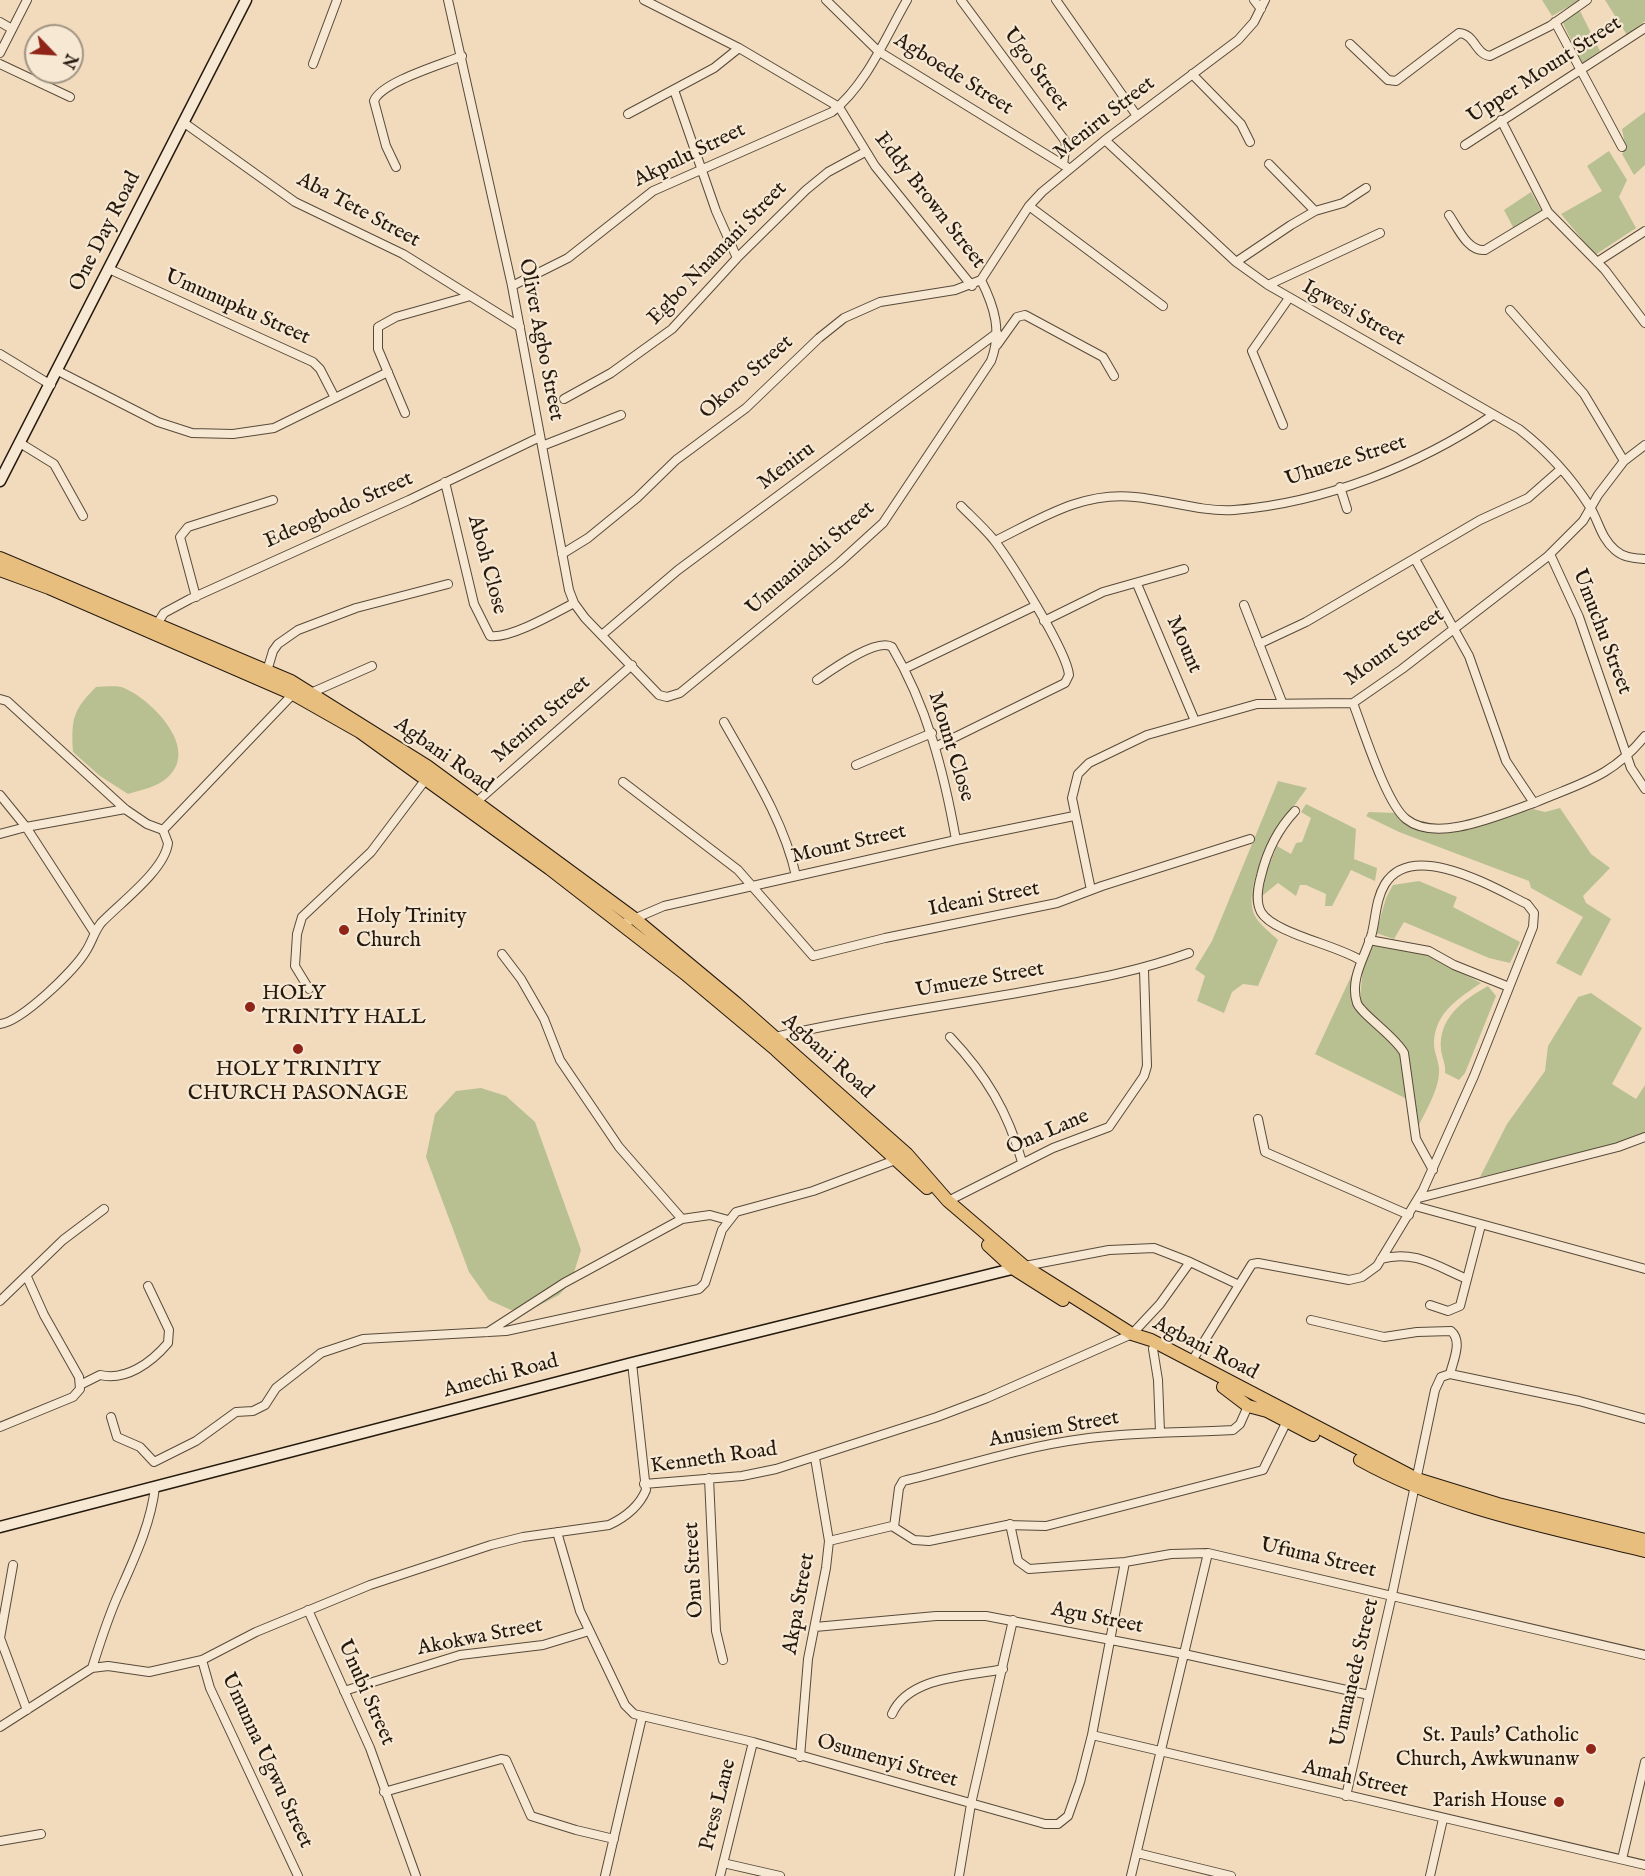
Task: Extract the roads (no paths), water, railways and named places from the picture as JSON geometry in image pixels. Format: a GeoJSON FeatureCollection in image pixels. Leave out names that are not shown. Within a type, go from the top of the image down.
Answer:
{"type":"FeatureCollection","features":[{"type":"Feature","properties":{"kind":"main road","name":"One Day Road"},"geometry":{"type":"LineString","coordinates":[[0,482],[246,0]]}},
{"type":"Feature","properties":{"kind":"main road","name":"Agbani Road"},"geometry":{"type":"LineString","coordinates":[[0,558],[267,670],[313,692],[427,766],[473,806],[776,1050],[902,1157],[1019,1268],[1153,1349],[1232,1392],[1248,1406],[1267,1411],[1468,1507],[1645,1551]]}},
{"type":"Feature","properties":{"kind":"main road","name":"Agbani Road"},"geometry":{"type":"LineString","coordinates":[[0,570],[49,588],[293,694],[360,732],[426,779],[473,806],[635,920],[775,1037],[1019,1268]]}},
{"type":"Feature","properties":{"kind":"main road","name":"Amechi Road"},"geometry":{"type":"LineString","coordinates":[[0,1527],[632,1363],[1019,1268]]}},
{"type":"Feature","properties":{"kind":"main road","name":"Agbani Road"},"geometry":{"type":"LineString","coordinates":[[1130,1335],[1192,1361],[1416,1484],[1645,1540]]}},
{"type":"Feature","properties":{"kind":"street"},"geometry":{"type":"LineString","coordinates":[[0,53],[27,0]]}},
{"type":"Feature","properties":{"kind":"street"},"geometry":{"type":"LineString","coordinates":[[313,64],[337,0]]}},
{"type":"Feature","properties":{"kind":"street","name":"Oliver Agbo Street"},"geometry":{"type":"LineString","coordinates":[[448,0],[512,286],[573,603]]}},
{"type":"Feature","properties":{"kind":"street"},"geometry":{"type":"LineString","coordinates":[[644,0],[739,48],[836,109],[850,96],[907,0]]}},
{"type":"Feature","properties":{"kind":"street","name":"Agboede Street"},"geometry":{"type":"LineString","coordinates":[[826,0],[878,51],[1066,167]]}},
{"type":"Feature","properties":{"kind":"street","name":"Ugo Street"},"geometry":{"type":"LineString","coordinates":[[961,0],[1066,142],[1066,167]]}},
{"type":"Feature","properties":{"kind":"street"},"geometry":{"type":"LineString","coordinates":[[1056,0],[1137,116]]}},
{"type":"Feature","properties":{"kind":"street"},"geometry":{"type":"LineString","coordinates":[[1254,0],[1262,9]]}},
{"type":"Feature","properties":{"kind":"street","name":"Meniru Street"},"geometry":{"type":"LineString","coordinates":[[981,280],[1029,206],[1066,167],[1238,40],[1262,9],[1265,0]]}},
{"type":"Feature","properties":{"kind":"street"},"geometry":{"type":"LineString","coordinates":[[1350,44],[1392,82],[1459,33],[1470,38],[1481,53],[1490,56],[1555,22],[1587,0]]}},
{"type":"Feature","properties":{"kind":"street"},"geometry":{"type":"LineString","coordinates":[[0,22],[12,29]]}},
{"type":"Feature","properties":{"kind":"street"},"geometry":{"type":"LineString","coordinates":[[1555,22],[1622,147]]}},
{"type":"Feature","properties":{"kind":"street","name":"Upper Mount Street"},"geometry":{"type":"LineString","coordinates":[[1465,145],[1645,28]]}},
{"type":"Feature","properties":{"kind":"street"},"geometry":{"type":"LineString","coordinates":[[628,114],[714,68],[739,48]]}},
{"type":"Feature","properties":{"kind":"street"},"geometry":{"type":"LineString","coordinates":[[396,167],[386,146],[374,101],[377,94],[402,80],[462,56]]}},
{"type":"Feature","properties":{"kind":"street"},"geometry":{"type":"LineString","coordinates":[[0,64],[70,97]]}},
{"type":"Feature","properties":{"kind":"street"},"geometry":{"type":"LineString","coordinates":[[1192,74],[1241,124],[1250,142]]}},
{"type":"Feature","properties":{"kind":"street"},"geometry":{"type":"LineString","coordinates":[[674,90],[716,211],[737,258]]}},
{"type":"Feature","properties":{"kind":"street","name":"Eddy Brown Street"},"geometry":{"type":"LineString","coordinates":[[836,109],[865,152],[972,286]]}},
{"type":"Feature","properties":{"kind":"street","name":"Akpulu Street"},"geometry":{"type":"LineString","coordinates":[[512,286],[568,258],[615,218],[653,191],[836,109]]}},
{"type":"Feature","properties":{"kind":"street"},"geometry":{"type":"LineString","coordinates":[[1501,120],[1548,212],[1597,262],[1645,322]]}},
{"type":"Feature","properties":{"kind":"street","name":"Aba Tete Street"},"geometry":{"type":"LineString","coordinates":[[183,122],[295,202],[403,254],[467,297],[520,327]]}},
{"type":"Feature","properties":{"kind":"street","name":"Igwesi Street"},"geometry":{"type":"LineString","coordinates":[[1105,140],[1236,262],[1268,285],[1519,429],[1537,443],[1561,469],[1590,508],[1605,539],[1614,549],[1629,558],[1645,559]]}},
{"type":"Feature","properties":{"kind":"street","name":"Egbo Nnamani Street"},"geometry":{"type":"LineString","coordinates":[[564,399],[610,373],[658,341],[737,258],[815,183],[837,166],[865,152]]}},
{"type":"Feature","properties":{"kind":"street"},"geometry":{"type":"LineString","coordinates":[[1269,164],[1315,211]]}},
{"type":"Feature","properties":{"kind":"street"},"geometry":{"type":"LineString","coordinates":[[1236,262],[1315,211],[1342,203],[1366,188]]}},
{"type":"Feature","properties":{"kind":"street"},"geometry":{"type":"LineString","coordinates":[[1029,206],[1163,306]]}},
{"type":"Feature","properties":{"kind":"street"},"geometry":{"type":"LineString","coordinates":[[1449,215],[1471,247],[1477,251],[1485,250],[1548,212]]}},
{"type":"Feature","properties":{"kind":"street"},"geometry":{"type":"LineString","coordinates":[[1597,262],[1645,231]]}},
{"type":"Feature","properties":{"kind":"street"},"geometry":{"type":"LineString","coordinates":[[1268,285],[1380,233]]}},
{"type":"Feature","properties":{"kind":"street","name":"Umunupku Street"},"geometry":{"type":"LineString","coordinates":[[109,269],[313,362],[320,369],[335,398]]}},
{"type":"Feature","properties":{"kind":"street","name":"Okoro Street"},"geometry":{"type":"LineString","coordinates":[[562,554],[588,538],[637,498],[676,460],[746,408],[819,338],[844,318],[889,299],[972,286],[981,280]]}},
{"type":"Feature","properties":{"kind":"street","name":"Umuaniachi Street"},"geometry":{"type":"LineString","coordinates":[[632,665],[659,695],[667,697],[680,693],[868,538],[902,497],[986,370],[996,346],[997,333],[994,308],[981,280]]}},
{"type":"Feature","properties":{"kind":"street"},"geometry":{"type":"LineString","coordinates":[[405,413],[376,337],[377,331],[382,323],[467,297]]}},
{"type":"Feature","properties":{"kind":"street"},"geometry":{"type":"LineString","coordinates":[[1283,425],[1252,351],[1289,298]]}},
{"type":"Feature","properties":{"kind":"street"},"geometry":{"type":"LineString","coordinates":[[1510,310],[1584,394],[1624,461]]}},
{"type":"Feature","properties":{"kind":"street"},"geometry":{"type":"LineString","coordinates":[[996,346],[1017,317],[1025,315],[1103,357],[1114,376]]}},
{"type":"Feature","properties":{"kind":"street","name":"Meniru"},"geometry":{"type":"LineString","coordinates":[[603,634],[678,570],[997,333]]}},
{"type":"Feature","properties":{"kind":"street"},"geometry":{"type":"LineString","coordinates":[[0,354],[51,385]]}},
{"type":"Feature","properties":{"kind":"street"},"geometry":{"type":"LineString","coordinates":[[58,371],[158,422],[192,433],[233,434],[274,428],[388,372]]}},
{"type":"Feature","properties":{"kind":"street"},"geometry":{"type":"LineString","coordinates":[[542,446],[621,415]]}},
{"type":"Feature","properties":{"kind":"street","name":"Uhueze Street"},"geometry":{"type":"LineString","coordinates":[[995,541],[1085,499],[1132,496],[1206,509],[1235,510],[1340,487],[1415,459],[1493,415]]}},
{"type":"Feature","properties":{"kind":"street","name":"Edeogbodo Street"},"geometry":{"type":"LineString","coordinates":[[157,624],[164,613],[196,597],[540,437]]}},
{"type":"Feature","properties":{"kind":"street"},"geometry":{"type":"LineString","coordinates":[[20,443],[54,464],[83,516]]}},
{"type":"Feature","properties":{"kind":"street","name":"Mount Street"},"geometry":{"type":"LineString","coordinates":[[1091,890],[1072,798],[1078,774],[1089,763],[1139,737],[1241,708],[1282,702],[1353,703],[1550,554],[1583,521],[1624,461],[1645,445]]}},
{"type":"Feature","properties":{"kind":"street"},"geometry":{"type":"LineString","coordinates":[[1259,644],[1306,622],[1480,520],[1528,498],[1561,469]]}},
{"type":"Feature","properties":{"kind":"street","name":"Aboh Close"},"geometry":{"type":"LineString","coordinates":[[445,482],[474,604],[490,636],[497,637],[532,624],[573,603]]}},
{"type":"Feature","properties":{"kind":"street"},"geometry":{"type":"LineString","coordinates":[[1340,487],[1347,509]]}},
{"type":"Feature","properties":{"kind":"street"},"geometry":{"type":"LineString","coordinates":[[196,597],[180,537],[183,532],[188,527],[273,500]]}},
{"type":"Feature","properties":{"kind":"street"},"geometry":{"type":"LineString","coordinates":[[935,747],[1065,683],[1069,670],[1044,621],[995,541],[961,506]]}},
{"type":"Feature","properties":{"kind":"street","name":"Umuchu Street"},"geometry":{"type":"LineString","coordinates":[[1550,554],[1579,617],[1633,773],[1645,789]]}},
{"type":"Feature","properties":{"kind":"street"},"geometry":{"type":"LineString","coordinates":[[1415,559],[1470,656],[1506,761],[1534,803]]}},
{"type":"Feature","properties":{"kind":"street"},"geometry":{"type":"LineString","coordinates":[[1044,621],[1103,592],[1184,569]]}},
{"type":"Feature","properties":{"kind":"street"},"geometry":{"type":"LineString","coordinates":[[267,670],[273,651],[278,644],[298,630],[357,608],[448,584]]}},
{"type":"Feature","properties":{"kind":"street","name":"Mount"},"geometry":{"type":"LineString","coordinates":[[1137,584],[1195,721]]}},
{"type":"Feature","properties":{"kind":"street"},"geometry":{"type":"LineString","coordinates":[[573,603],[632,665]]}},
{"type":"Feature","properties":{"kind":"street"},"geometry":{"type":"LineString","coordinates":[[1244,605],[1282,702]]}},
{"type":"Feature","properties":{"kind":"street"},"geometry":{"type":"LineString","coordinates":[[904,669],[1035,606]]}},
{"type":"Feature","properties":{"kind":"street","name":"Mount Close"},"geometry":{"type":"LineString","coordinates":[[817,680],[855,656],[885,644],[892,646],[932,733],[956,840]]}},
{"type":"Feature","properties":{"kind":"street","name":"Meniru Street"},"geometry":{"type":"LineString","coordinates":[[473,806],[632,665]]}},
{"type":"Feature","properties":{"kind":"street"},"geometry":{"type":"LineString","coordinates":[[313,692],[372,666]]}},
{"type":"Feature","properties":{"kind":"street"},"geometry":{"type":"LineString","coordinates":[[163,830],[293,694]]}},
{"type":"Feature","properties":{"kind":"street"},"geometry":{"type":"LineString","coordinates":[[0,699],[6,701],[125,809],[147,824],[163,830],[168,843],[161,862],[94,932],[82,957],[28,1011],[9,1023],[0,1024]]}},
{"type":"Feature","properties":{"kind":"street"},"geometry":{"type":"LineString","coordinates":[[1353,703],[1392,799],[1406,820],[1430,828],[1456,827],[1534,803],[1603,774],[1628,757],[1645,736]]}},
{"type":"Feature","properties":{"kind":"street"},"geometry":{"type":"LineString","coordinates":[[724,722],[763,790],[785,840],[796,876]]}},
{"type":"Feature","properties":{"kind":"street"},"geometry":{"type":"LineString","coordinates":[[855,765],[932,733]]}},
{"type":"Feature","properties":{"kind":"street"},"geometry":{"type":"LineString","coordinates":[[309,988],[295,966],[297,934],[302,918],[371,852],[426,779]]}},
{"type":"Feature","properties":{"kind":"street"},"geometry":{"type":"LineString","coordinates":[[623,782],[738,870],[750,886]]}},
{"type":"Feature","properties":{"kind":"street"},"geometry":{"type":"LineString","coordinates":[[0,795],[26,827],[94,932]]}},
{"type":"Feature","properties":{"kind":"street"},"geometry":{"type":"LineString","coordinates":[[0,834],[125,809]]}},
{"type":"Feature","properties":{"kind":"street"},"geometry":{"type":"LineString","coordinates":[[1295,811],[1285,822],[1265,858],[1258,887],[1260,910],[1273,922],[1360,960]]}},
{"type":"Feature","properties":{"kind":"street","name":"Mount Street"},"geometry":{"type":"LineString","coordinates":[[622,924],[664,906],[956,840],[1074,816]]}},
{"type":"Feature","properties":{"kind":"street","name":"Ideani Street"},"geometry":{"type":"LineString","coordinates":[[750,886],[803,947],[816,956],[885,938],[1057,903],[1250,839]]}},
{"type":"Feature","properties":{"kind":"street"},"geometry":{"type":"LineString","coordinates":[[1192,1361],[1246,1269],[1255,1263],[1348,1280],[1367,1274],[1381,1259],[1409,1215],[1433,1170],[1533,927],[1534,913],[1527,904],[1455,870],[1416,866],[1392,875],[1378,900],[1369,940],[1360,960],[1356,994],[1358,1006],[1396,1042],[1404,1053],[1416,1139],[1433,1170]]}},
{"type":"Feature","properties":{"kind":"street"},"geometry":{"type":"LineString","coordinates":[[1369,940],[1429,951],[1454,965],[1509,987]]}},
{"type":"Feature","properties":{"kind":"street","name":"Umueze Street"},"geometry":{"type":"LineString","coordinates":[[775,1037],[858,1018],[962,1003],[1144,970],[1189,953]]}},
{"type":"Feature","properties":{"kind":"street"},"geometry":{"type":"LineString","coordinates":[[502,954],[521,979],[544,1019],[566,1070],[619,1147],[682,1218]]}},
{"type":"Feature","properties":{"kind":"street","name":"Ona Lane"},"geometry":{"type":"LineString","coordinates":[[948,1201],[1022,1162],[1109,1126],[1125,1107],[1143,1076],[1148,1058],[1144,970]]}},
{"type":"Feature","properties":{"kind":"street"},"geometry":{"type":"LineString","coordinates":[[950,1037],[991,1086],[1002,1104],[1022,1162]]}},
{"type":"Feature","properties":{"kind":"street"},"geometry":{"type":"LineString","coordinates":[[1258,1119],[1265,1152],[1409,1215]]}},
{"type":"Feature","properties":{"kind":"street"},"geometry":{"type":"LineString","coordinates":[[1417,1202],[1618,1147],[1645,1137]]}},
{"type":"Feature","properties":{"kind":"street"},"geometry":{"type":"LineString","coordinates":[[111,1417],[117,1437],[140,1447],[154,1462],[196,1442],[236,1412],[253,1411],[265,1405],[276,1388],[321,1353],[363,1339],[488,1332],[578,1317],[699,1289],[705,1282],[715,1249],[728,1220],[745,1208],[813,1191],[902,1157]]}},
{"type":"Feature","properties":{"kind":"street"},"geometry":{"type":"LineString","coordinates":[[1417,1202],[1481,1225],[1645,1269]]}},
{"type":"Feature","properties":{"kind":"street"},"geometry":{"type":"LineString","coordinates":[[0,1301],[63,1240],[104,1209]]}},
{"type":"Feature","properties":{"kind":"street"},"geometry":{"type":"LineString","coordinates":[[488,1332],[564,1283],[682,1218],[710,1215],[728,1220]]}},
{"type":"Feature","properties":{"kind":"street"},"geometry":{"type":"LineString","coordinates":[[1430,1305],[1448,1311],[1458,1308],[1481,1225]]}},
{"type":"Feature","properties":{"kind":"street"},"geometry":{"type":"LineString","coordinates":[[1019,1268],[1109,1250],[1154,1248],[1237,1284]]}},
{"type":"Feature","properties":{"kind":"street"},"geometry":{"type":"LineString","coordinates":[[1381,1259],[1399,1256],[1419,1258],[1433,1262],[1467,1279]]}},
{"type":"Feature","properties":{"kind":"street"},"geometry":{"type":"LineString","coordinates":[[1130,1335],[1160,1304],[1190,1262]]}},
{"type":"Feature","properties":{"kind":"street"},"geometry":{"type":"LineString","coordinates":[[0,1427],[74,1397],[80,1385],[79,1377],[44,1315],[27,1277]]}},
{"type":"Feature","properties":{"kind":"street"},"geometry":{"type":"LineString","coordinates":[[80,1385],[100,1375],[114,1378],[128,1374],[168,1343],[169,1330],[148,1286]]}},
{"type":"Feature","properties":{"kind":"street"},"geometry":{"type":"LineString","coordinates":[[1311,1320],[1384,1337],[1417,1332],[1451,1331],[1458,1343],[1450,1374],[1579,1401],[1645,1419]]}},
{"type":"Feature","properties":{"kind":"street","name":"Kenneth Road"},"geometry":{"type":"LineString","coordinates":[[92,1668],[108,1666],[149,1672],[202,1660],[256,1632],[370,1585],[491,1545],[556,1532],[609,1525],[621,1519],[640,1502],[646,1490],[644,1484],[776,1469],[815,1458],[987,1398],[1130,1335]]}},
{"type":"Feature","properties":{"kind":"street"},"geometry":{"type":"LineString","coordinates":[[1153,1349],[1158,1380],[1160,1432]]}},
{"type":"Feature","properties":{"kind":"street"},"geometry":{"type":"LineString","coordinates":[[632,1363],[645,1463],[644,1484]]}},
{"type":"Feature","properties":{"kind":"street","name":"Umuanede Street"},"geometry":{"type":"LineString","coordinates":[[1346,1796],[1392,1595],[1435,1390],[1441,1377],[1450,1374]]}},
{"type":"Feature","properties":{"kind":"street","name":"Anusiem Street"},"geometry":{"type":"LineString","coordinates":[[894,1527],[899,1488],[903,1481],[1058,1443],[1160,1432],[1233,1430],[1240,1424],[1248,1406]]}},
{"type":"Feature","properties":{"kind":"street"},"geometry":{"type":"LineString","coordinates":[[828,1541],[894,1527],[914,1540],[929,1541],[1010,1524],[1046,1526],[1106,1508],[1260,1472],[1270,1461],[1287,1422]]}},
{"type":"Feature","properties":{"kind":"street","name":"Akpa Street"},"geometry":{"type":"LineString","coordinates":[[800,1757],[808,1659],[828,1541],[815,1458]]}},
{"type":"Feature","properties":{"kind":"street","name":"Onu Street"},"geometry":{"type":"LineString","coordinates":[[709,1478],[716,1631],[723,1660]]}},
{"type":"Feature","properties":{"kind":"street"},"geometry":{"type":"LineString","coordinates":[[0,1727],[92,1668],[118,1594],[134,1561],[153,1504],[155,1487]]}},
{"type":"Feature","properties":{"kind":"street","name":"Ufuma Street"},"geometry":{"type":"LineString","coordinates":[[1010,1524],[1015,1556],[1021,1564],[1028,1568],[1125,1562],[1171,1554],[1208,1553],[1645,1655]]}},
{"type":"Feature","properties":{"kind":"street"},"geometry":{"type":"LineString","coordinates":[[556,1532],[574,1593],[589,1631],[625,1705],[634,1714],[642,1717],[605,1876]]}},
{"type":"Feature","properties":{"kind":"street"},"geometry":{"type":"LineString","coordinates":[[1131,1876],[1208,1553]]}},
{"type":"Feature","properties":{"kind":"street","name":"Osumenyi Street"},"geometry":{"type":"LineString","coordinates":[[642,1717],[753,1742],[1045,1824],[1058,1824],[1064,1820],[1071,1809],[1092,1735],[1125,1562]]}},
{"type":"Feature","properties":{"kind":"street"},"geometry":{"type":"LineString","coordinates":[[13,1565],[0,1638],[27,1710]]}},
{"type":"Feature","properties":{"kind":"street","name":"Unubi Street"},"geometry":{"type":"LineString","coordinates":[[308,1610],[373,1755],[384,1792],[416,1876]]}},
{"type":"Feature","properties":{"kind":"street","name":"Agu Street"},"geometry":{"type":"LineString","coordinates":[[815,1627],[936,1616],[986,1616],[1184,1654],[1368,1695]]}},
{"type":"Feature","properties":{"kind":"street"},"geometry":{"type":"LineString","coordinates":[[959,1876],[971,1804],[1013,1620]]}},
{"type":"Feature","properties":{"kind":"street","name":"Akokwa Street"},"geometry":{"type":"LineString","coordinates":[[344,1691],[460,1655],[543,1645],[589,1631]]}},
{"type":"Feature","properties":{"kind":"street","name":"Umunna Ugwu Street"},"geometry":{"type":"LineString","coordinates":[[202,1660],[210,1688],[298,1876]]}},
{"type":"Feature","properties":{"kind":"street"},"geometry":{"type":"LineString","coordinates":[[892,1714],[897,1703],[915,1688],[1003,1669]]}},
{"type":"Feature","properties":{"kind":"street","name":"Amah Street"},"geometry":{"type":"LineString","coordinates":[[1092,1735],[1645,1865]]}},
{"type":"Feature","properties":{"kind":"street","name":"Press Lane"},"geometry":{"type":"LineString","coordinates":[[720,1876],[753,1742]]}},
{"type":"Feature","properties":{"kind":"street"},"geometry":{"type":"LineString","coordinates":[[384,1792],[467,1767],[506,1760],[531,1816],[614,1839]]}},
{"type":"Feature","properties":{"kind":"street"},"geometry":{"type":"LineString","coordinates":[[1622,1858],[1645,1762]]}},
{"type":"Feature","properties":{"kind":"street"},"geometry":{"type":"LineString","coordinates":[[1430,1876],[1443,1819]]}},
{"type":"Feature","properties":{"kind":"street"},"geometry":{"type":"LineString","coordinates":[[0,1841],[41,1834]]}},
{"type":"Feature","properties":{"kind":"street"},"geometry":{"type":"LineString","coordinates":[[1137,1853],[1231,1876]]}},
{"type":"Feature","properties":{"kind":"street"},"geometry":{"type":"LineString","coordinates":[[723,1863],[780,1876]]}},
{"type":"Feature","properties":{"kind":"place","name":"Holy Trinity Church"},"geometry":{"type":"Point","coordinates":[344,930]}},
{"type":"Feature","properties":{"kind":"place","name":"HOLY TRINITY HALL"},"geometry":{"type":"Point","coordinates":[250,1007]}},
{"type":"Feature","properties":{"kind":"place","name":"HOLY TRINITY CHURCH PASONAGE"},"geometry":{"type":"Point","coordinates":[298,1049]}},
{"type":"Feature","properties":{"kind":"place","name":"St. Pauls' Catholic Church, Awkwunanw"},"geometry":{"type":"Point","coordinates":[1591,1749]}},
{"type":"Feature","properties":{"kind":"place","name":"Parish House"},"geometry":{"type":"Point","coordinates":[1559,1802]}}]}
